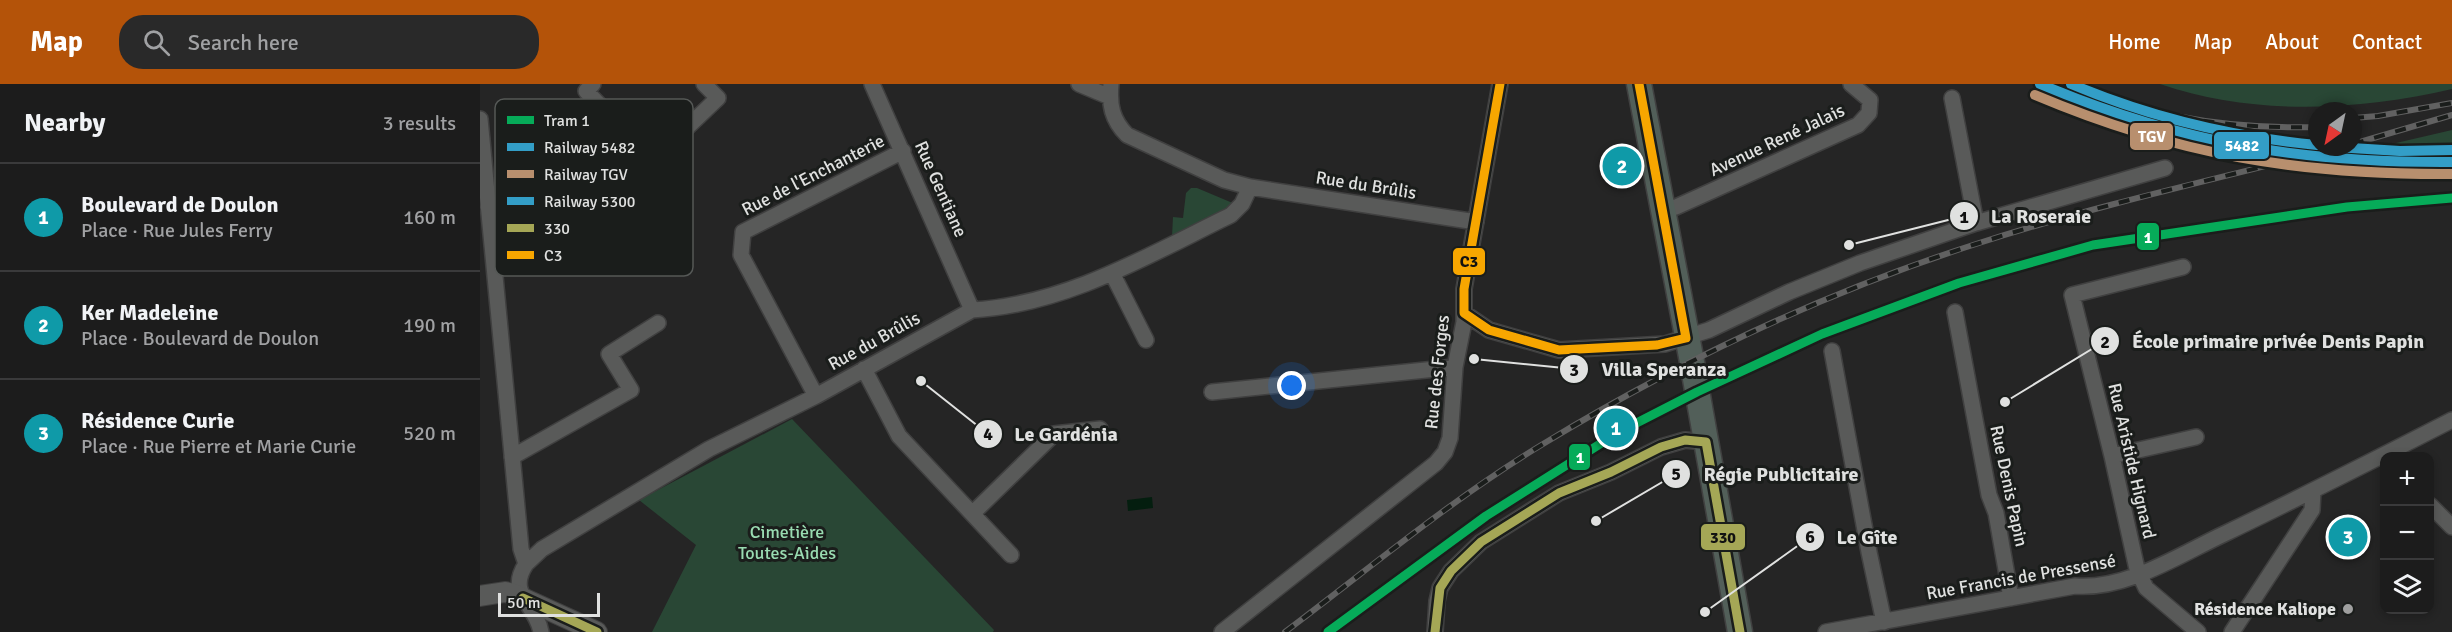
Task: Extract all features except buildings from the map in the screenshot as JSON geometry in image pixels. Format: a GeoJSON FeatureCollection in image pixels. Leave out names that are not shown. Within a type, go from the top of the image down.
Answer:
{"type":"FeatureCollection","features":[{"type":"Feature","properties":{"kind":"main road"},"geometry":{"type":"LineString","coordinates":[[1639,84],[1740,632]]}},
{"type":"Feature","properties":{"kind":"street"},"geometry":{"type":"LineString","coordinates":[[593,84],[586,91],[594,99]]}},
{"type":"Feature","properties":{"kind":"street"},"geometry":{"type":"LineString","coordinates":[[693,122],[718,98],[704,84]]}},
{"type":"Feature","properties":{"kind":"street","name":"Rue Gentiane"},"geometry":{"type":"LineString","coordinates":[[872,84],[972,310]]}},
{"type":"Feature","properties":{"kind":"street"},"geometry":{"type":"LineString","coordinates":[[1079,84],[1110,90]]}},
{"type":"Feature","properties":{"kind":"street","name":"Rue des Forges"},"geometry":{"type":"LineString","coordinates":[[1222,632],[1441,458],[1445,452],[1450,438],[1455,367],[1464,313],[1464,289],[1500,84]]}},
{"type":"Feature","properties":{"kind":"street","name":"Avenue René Jalais"},"geometry":{"type":"LineString","coordinates":[[1662,209],[1676,207],[1858,126],[1869,112],[1870,100],[1851,84]]}},
{"type":"Feature","properties":{"kind":"street","name":"Rue du Brûlis"},"geometry":{"type":"LineString","coordinates":[[1110,90],[1116,124],[1127,135],[1224,180],[1250,187],[1476,222]]}},
{"type":"Feature","properties":{"kind":"street"},"geometry":{"type":"LineString","coordinates":[[1952,98],[1976,223]]}},
{"type":"Feature","properties":{"kind":"street"},"geometry":{"type":"LineString","coordinates":[[480,119],[521,549],[526,564],[519,575],[519,589],[538,621],[541,632]]}},
{"type":"Feature","properties":{"kind":"street","name":"Rue de l'Enchanterie"},"geometry":{"type":"LineString","coordinates":[[816,396],[741,255],[743,232],[903,151]]}},
{"type":"Feature","properties":{"kind":"street"},"geometry":{"type":"LineString","coordinates":[[1464,313],[1489,330],[1559,350],[1656,345],[1709,330],[1789,292],[1860,263],[1976,223],[2165,168]]}},
{"type":"Feature","properties":{"kind":"street","name":"Rue du Brûlis"},"geometry":{"type":"LineString","coordinates":[[526,564],[542,549],[671,471],[736,435],[816,396],[972,310],[998,308],[1068,290],[1112,273],[1231,215],[1242,204],[1250,187]]}},
{"type":"Feature","properties":{"kind":"street"},"geometry":{"type":"LineString","coordinates":[[488,207],[495,206]]}},
{"type":"Feature","properties":{"kind":"street","name":"Rue Aristide Hignard"},"geometry":{"type":"LineString","coordinates":[[2139,573],[2072,295],[2183,267]]}},
{"type":"Feature","properties":{"kind":"street"},"geometry":{"type":"LineString","coordinates":[[1112,273],[1146,340]]}},
{"type":"Feature","properties":{"kind":"street","name":"Rue Denis Papin"},"geometry":{"type":"LineString","coordinates":[[1954,312],[1989,495],[1996,513],[2011,598]]}},
{"type":"Feature","properties":{"kind":"street"},"geometry":{"type":"LineString","coordinates":[[512,457],[631,390],[609,354],[658,323]]}},
{"type":"Feature","properties":{"kind":"street"},"geometry":{"type":"LineString","coordinates":[[1832,351],[1884,622]]}},
{"type":"Feature","properties":{"kind":"street"},"geometry":{"type":"LineString","coordinates":[[1212,392],[1455,367]]}},
{"type":"Feature","properties":{"kind":"street"},"geometry":{"type":"LineString","coordinates":[[864,369],[899,436],[1011,555]]}},
{"type":"Feature","properties":{"kind":"street"},"geometry":{"type":"LineString","coordinates":[[2394,452],[2452,420]]}},
{"type":"Feature","properties":{"kind":"street"},"geometry":{"type":"LineString","coordinates":[[973,513],[1054,434],[1100,429]]}},
{"type":"Feature","properties":{"kind":"street"},"geometry":{"type":"LineString","coordinates":[[2112,456],[2196,436]]}},
{"type":"Feature","properties":{"kind":"street"},"geometry":{"type":"LineString","coordinates":[[1435,632],[1440,588],[1451,571],[1481,542],[1559,494],[1611,472],[1660,447],[1685,440],[1706,442]]}},
{"type":"Feature","properties":{"kind":"street"},"geometry":{"type":"LineString","coordinates":[[2139,573],[2380,459]]}},
{"type":"Feature","properties":{"kind":"street"},"geometry":{"type":"LineString","coordinates":[[2232,632],[2292,537],[2312,510],[2313,491]]}},
{"type":"Feature","properties":{"kind":"street"},"geometry":{"type":"LineString","coordinates":[[2431,506],[2452,526]]}},
{"type":"Feature","properties":{"kind":"street"},"geometry":{"type":"LineString","coordinates":[[2281,507],[2291,520],[2294,529],[2292,537]]}},
{"type":"Feature","properties":{"kind":"street","name":"Rue Francis de Pressensé"},"geometry":{"type":"LineString","coordinates":[[1826,632],[2075,586],[2085,587],[2116,582],[2139,573],[2146,588],[2198,632]]}},
{"type":"Feature","properties":{"kind":"street"},"geometry":{"type":"LineString","coordinates":[[480,596],[505,592],[597,632]]}},
{"type":"Feature","properties":{"kind":"green space"},"geometry":{"type":"Polygon","coordinates":[[[2160,84],[2452,84],[2452,89],[2379,102],[2362,104],[2362,102],[2308,102],[2308,107],[2231,101],[2160,84]]]}},
{"type":"Feature","properties":{"kind":"green space"},"geometry":{"type":"Polygon","coordinates":[[[2452,130],[2452,155],[2362,153],[2362,151],[2452,130]]]}},
{"type":"Feature","properties":{"kind":"green space"},"geometry":{"type":"Polygon","coordinates":[[[1191,188],[1197,188],[1235,204],[1172,236],[1173,217],[1183,218],[1186,193],[1191,188]]]}},
{"type":"Feature","properties":{"kind":"green space","name":"Cimetière Toutes-Aides"},"geometry":{"type":"Polygon","coordinates":[[[792,419],[994,630],[993,632],[652,632],[696,545],[639,500],[792,419]]]}},
{"type":"Feature","properties":{"kind":"shaded area"},"geometry":{"type":"Polygon","coordinates":[[[1152,497],[1153,508],[1128,511],[1127,500],[1152,497]]]}},
{"type":"Feature","properties":{"kind":"railway"},"geometry":{"type":"LineString","coordinates":[[2077,84],[2105,96],[2164,114],[2225,124],[2308,127]]}},
{"type":"Feature","properties":{"kind":"railway"},"geometry":{"type":"LineString","coordinates":[[2362,117],[2452,103]]}},
{"type":"Feature","properties":{"kind":"railway"},"geometry":{"type":"LineString","coordinates":[[2362,141],[2452,115]]}},
{"type":"Feature","properties":{"kind":"railway"},"geometry":{"type":"LineString","coordinates":[[1285,632],[1444,511],[1509,465],[1647,385],[1754,331],[1864,284],[1976,244],[2113,204],[2308,155]]}},
{"type":"Feature","properties":{"kind":"tram line","name":"1"},"geometry":{"type":"LineString","coordinates":[[1328,632],[1486,516],[1619,432],[1697,392],[1822,334],[1959,283],[2093,245],[2347,207],[2452,198]]}},
{"type":"Feature","properties":{"kind":"rail line","name":"5482"},"geometry":{"type":"LineString","coordinates":[[2040,84],[2142,121],[2242,146],[2343,159],[2452,162]]}},
{"type":"Feature","properties":{"kind":"rail line","name":"5300"},"geometry":{"type":"LineString","coordinates":[[2071,84],[2161,116],[2192,124],[2254,137],[2308,144]]}},
{"type":"Feature","properties":{"kind":"rail line","name":"TGV"},"geometry":{"type":"LineString","coordinates":[[2035,95],[2087,116],[2139,133],[2189,147],[2239,157],[2342,171],[2452,174]]}},
{"type":"Feature","properties":{"kind":"rail line","name":"5300"},"geometry":{"type":"LineString","coordinates":[[2362,149],[2452,150]]}},
{"type":"Feature","properties":{"kind":"transit line","name":"C3"},"geometry":{"type":"LineString","coordinates":[[1500,84],[1464,289],[1464,313],[1489,330],[1559,350],[1657,345],[1686,338],[1639,84]]}},
{"type":"Feature","properties":{"kind":"transit line","name":"330"},"geometry":{"type":"LineString","coordinates":[[1435,632],[1440,588],[1451,571],[1481,542],[1559,493],[1611,472],[1661,447],[1685,440],[1706,442]]}},
{"type":"Feature","properties":{"kind":"transit line","name":"330"},"geometry":{"type":"LineString","coordinates":[[1706,442],[1740,632]]}},
{"type":"Feature","properties":{"kind":"transit line","name":"330"},"geometry":{"type":"LineString","coordinates":[[523,598],[597,632]]}},
{"type":"Feature","properties":{"kind":"place","name":"Ker Madeleine"},"geometry":{"type":"Point","coordinates":[1622,166]}},
{"type":"Feature","properties":{"kind":"place","name":"La Roseraie"},"geometry":{"type":"Point","coordinates":[1849,245]}},
{"type":"Feature","properties":{"kind":"place","name":"Villa Speranza"},"geometry":{"type":"Point","coordinates":[1474,359]}},
{"type":"Feature","properties":{"kind":"place","name":"Le Gardénia"},"geometry":{"type":"Point","coordinates":[921,381]}},
{"type":"Feature","properties":{"kind":"place","name":"École primaire privée Denis Papin"},"geometry":{"type":"Point","coordinates":[2005,402]}},
{"type":"Feature","properties":{"kind":"place","name":"Boulevard de Doulon"},"geometry":{"type":"Point","coordinates":[1616,428]}},
{"type":"Feature","properties":{"kind":"place","name":"Régie Publicitaire"},"geometry":{"type":"Point","coordinates":[1596,521]}},
{"type":"Feature","properties":{"kind":"place","name":"Résidence Curie"},"geometry":{"type":"Point","coordinates":[2348,537]}},
{"type":"Feature","properties":{"kind":"place","name":"Résidence Kaliope"},"geometry":{"type":"Point","coordinates":[2348,609]}},
{"type":"Feature","properties":{"kind":"place","name":"Le Gîte"},"geometry":{"type":"Point","coordinates":[1705,612]}}]}
